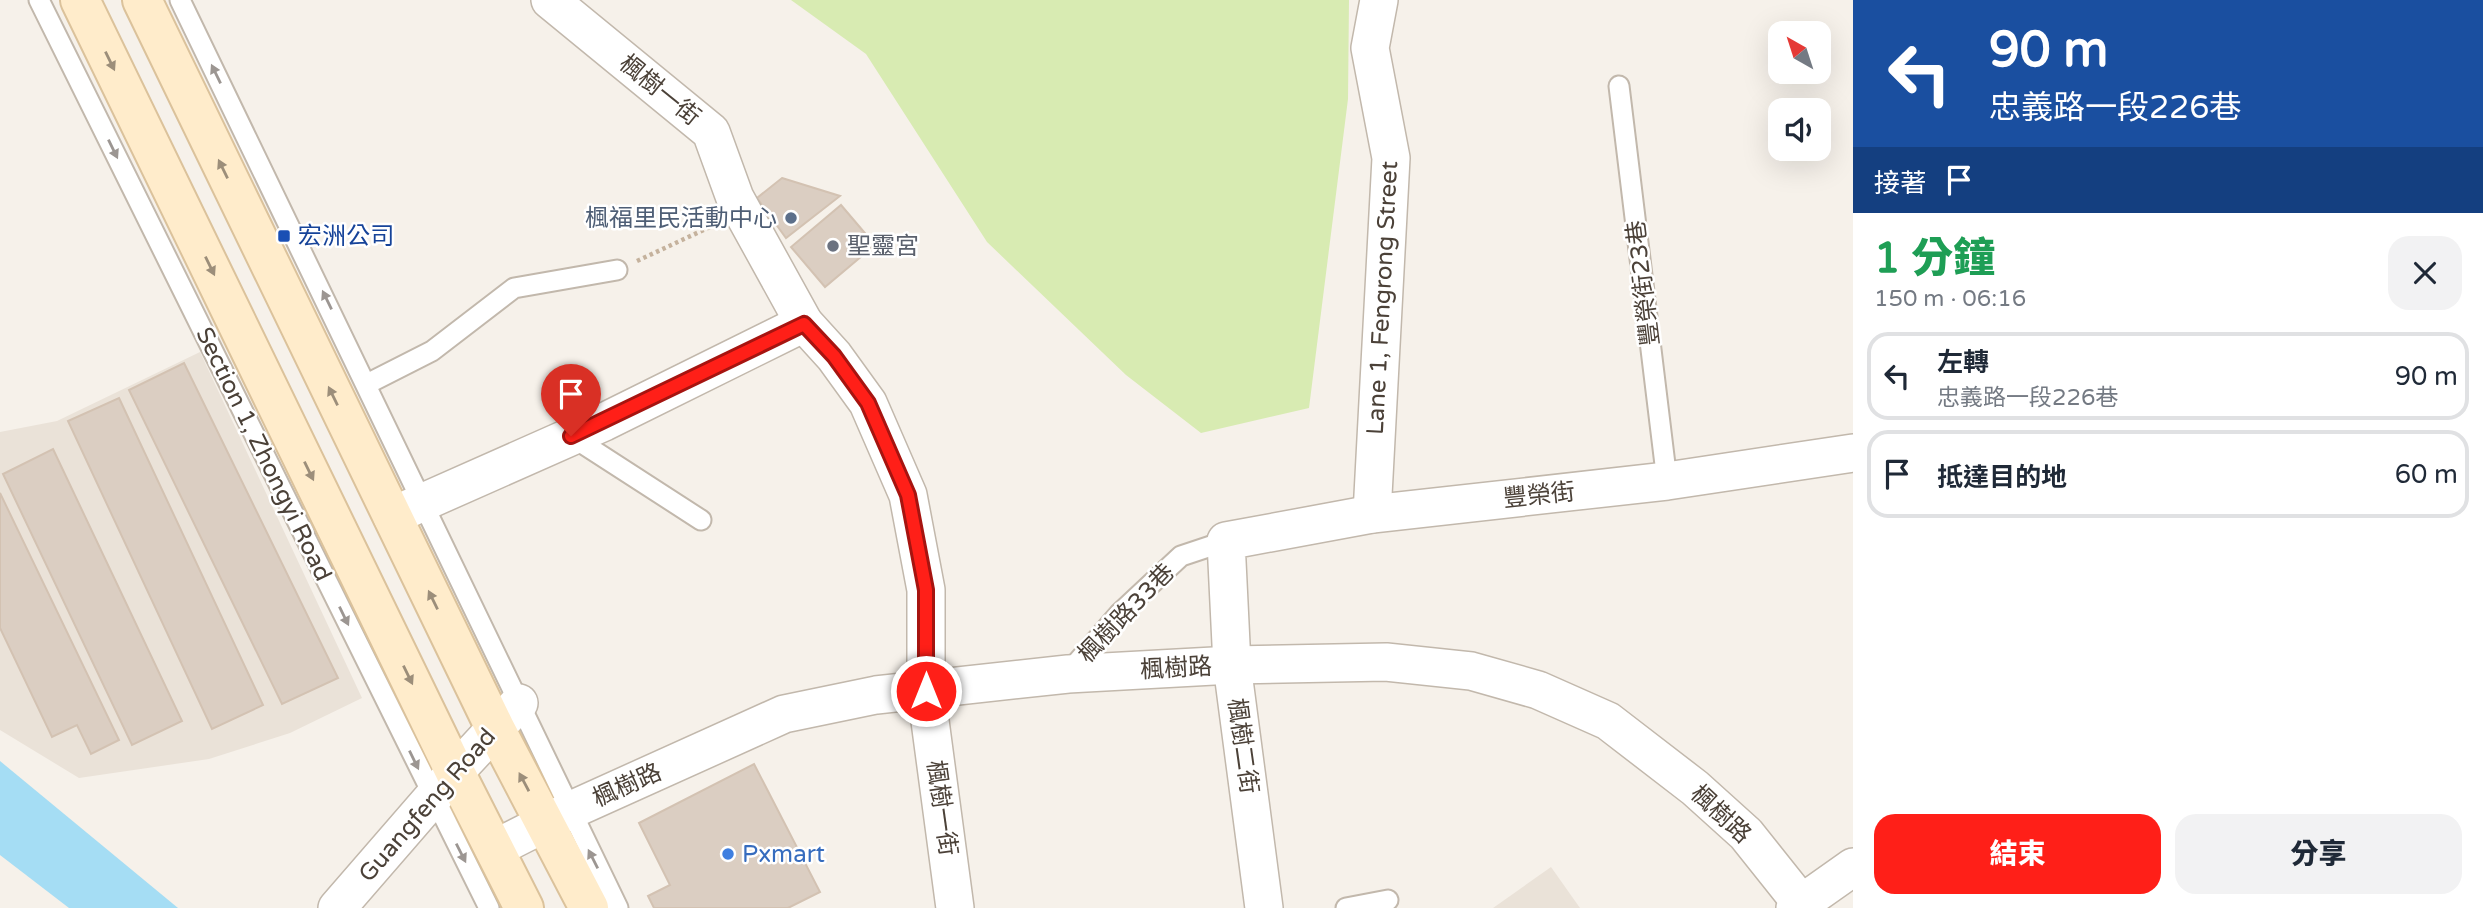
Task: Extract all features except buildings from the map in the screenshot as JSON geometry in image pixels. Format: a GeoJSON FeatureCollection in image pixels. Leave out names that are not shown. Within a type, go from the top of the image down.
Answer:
{"type":"FeatureCollection","features":[{"type":"Feature","properties":{"kind":"main road","name":"Section 1, Zhongyi Road"},"geometry":{"type":"LineString","coordinates":[[80,0],[444,785],[494,849],[524,908]]}},
{"type":"Feature","properties":{"kind":"main road"},"geometry":{"type":"LineString","coordinates":[[142,0],[408,509],[557,816],[589,908]]}},
{"type":"Feature","properties":{"kind":"street","name":"楓樹一街"},"geometry":{"type":"LineString","coordinates":[[550,0],[710,132],[735,198],[804,324],[834,356],[868,403],[908,495],[926,590],[926,691],[955,908]]}},
{"type":"Feature","properties":{"kind":"street","name":"Lane 1, Fengrong Street"},"geometry":{"type":"LineString","coordinates":[[1372,514],[1391,158],[1370,48],[1380,0]]}},
{"type":"Feature","properties":{"kind":"street"},"geometry":{"type":"LineString","coordinates":[[408,509],[571,436],[804,324]]}},
{"type":"Feature","properties":{"kind":"street","name":"豐榮街"},"geometry":{"type":"LineString","coordinates":[[1226,541],[1372,514],[1667,481],[1853,453]]}},
{"type":"Feature","properties":{"kind":"street","name":"楓樹二街"},"geometry":{"type":"LineString","coordinates":[[1226,541],[1232,665],[1265,908]]}},
{"type":"Feature","properties":{"kind":"street","name":"楓樹路"},"geometry":{"type":"LineString","coordinates":[[494,849],[557,816],[784,715],[876,695],[1068,674],[1232,665],[1386,662],[1471,671],[1538,690],[1608,721],[1695,788],[1746,834],[1800,906]]}},
{"type":"Feature","properties":{"kind":"street","name":"Guangfeng Road"},"geometry":{"type":"LineString","coordinates":[[337,908],[507,715]]}},
{"type":"Feature","properties":{"kind":"street"},"geometry":{"type":"LineString","coordinates":[[1800,906],[1853,867]]}},
{"type":"Feature","properties":{"kind":"lane","name":"Section 1, Zhongyi Road"},"geometry":{"type":"LineString","coordinates":[[39,0],[444,785],[489,908]]}},
{"type":"Feature","properties":{"kind":"lane"},"geometry":{"type":"LineString","coordinates":[[180,0],[367,384],[408,509]]}},
{"type":"Feature","properties":{"kind":"lane","name":"豐榮街23巷"},"geometry":{"type":"LineString","coordinates":[[1619,86],[1667,481]]}},
{"type":"Feature","properties":{"kind":"lane"},"geometry":{"type":"LineString","coordinates":[[367,384],[432,351],[514,288],[617,270]]}},
{"type":"Feature","properties":{"kind":"lane"},"geometry":{"type":"LineString","coordinates":[[571,436],[701,520]]}},
{"type":"Feature","properties":{"kind":"lane","name":"楓樹路33巷"},"geometry":{"type":"LineString","coordinates":[[1068,674],[1119,614],[1181,556],[1226,541]]}},
{"type":"Feature","properties":{"kind":"lane"},"geometry":{"type":"LineString","coordinates":[[557,816],[618,908]]}},
{"type":"Feature","properties":{"kind":"lane"},"geometry":{"type":"LineString","coordinates":[[1346,908],[1388,900]]}},
{"type":"Feature","properties":{"kind":"path"},"geometry":{"type":"LineString","coordinates":[[617,270],[743,212]]}},
{"type":"Feature","properties":{"kind":"shaded area"},"geometry":{"type":"Polygon","coordinates":[[[200,352],[362,698],[290,733],[209,759],[79,778],[0,730],[0,432],[57,421],[200,352]]]}},
{"type":"Feature","properties":{"kind":"shaded area"},"geometry":{"type":"Polygon","coordinates":[[[1551,867],[1580,908],[1493,908],[1551,867]]]}},
{"type":"Feature","properties":{"kind":"green space"},"geometry":{"type":"Polygon","coordinates":[[[791,0],[1349,0],[1348,99],[1309,408],[1201,433],[1126,375],[987,242],[866,54],[791,0]]]}},
{"type":"Feature","properties":{"kind":"water"},"geometry":{"type":"Polygon","coordinates":[[[0,761],[178,908],[69,908],[0,855],[0,761]]]}},
{"type":"Feature","properties":{"kind":"place","name":"楓福里民活動中心"},"geometry":{"type":"Point","coordinates":[791,218]}},
{"type":"Feature","properties":{"kind":"place","name":"宏洲公司"},"geometry":{"type":"Point","coordinates":[284,236]}},
{"type":"Feature","properties":{"kind":"place","name":"聖靈宮"},"geometry":{"type":"Point","coordinates":[833,246]}},
{"type":"Feature","properties":{"kind":"place","name":"Pxmart"},"geometry":{"type":"Point","coordinates":[728,854]}},
{"type":"Feature","properties":{"kind":"route"},"geometry":{"type":"LineString","coordinates":[[571,436],[804,324],[834,356],[868,403],[908,495],[926,590],[926,691]]}}]}
